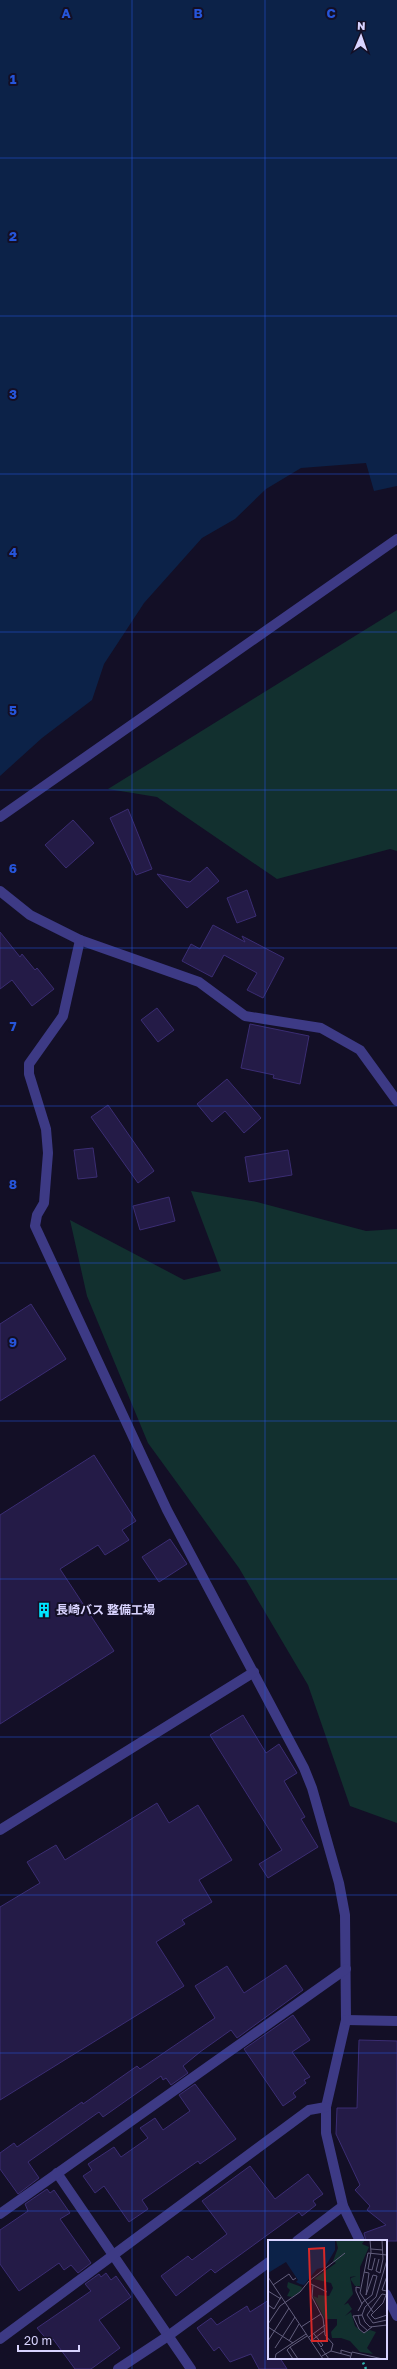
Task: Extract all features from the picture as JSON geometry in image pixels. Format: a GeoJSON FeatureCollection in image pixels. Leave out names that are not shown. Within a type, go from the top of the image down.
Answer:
{"type":"FeatureCollection","features":[{"type":"Feature","properties":{"kind":"street"},"geometry":{"type":"LineString","coordinates":[[0,817],[397,539]]}},
{"type":"Feature","properties":{"kind":"street"},"geometry":{"type":"LineString","coordinates":[[0,891],[30,915],[80,940],[199,982],[245,1016],[321,1028],[360,1050],[397,1101]]}},
{"type":"Feature","properties":{"kind":"street"},"geometry":{"type":"LineString","coordinates":[[80,940],[63,1016],[29,1064],[29,1074],[46,1129],[48,1153],[44,1203],[37,1215],[35,1226],[167,1510],[254,1672],[304,1768],[312,1788],[343,1899],[346,1930],[346,2020],[326,2106],[326,2133],[343,2206],[360,2240]]}},
{"type":"Feature","properties":{"kind":"street"},"geometry":{"type":"LineString","coordinates":[[0,1830],[254,1672]]}},
{"type":"Feature","properties":{"kind":"street"},"geometry":{"type":"LineString","coordinates":[[0,2214],[346,1969]]}},
{"type":"Feature","properties":{"kind":"street"},"geometry":{"type":"LineString","coordinates":[[346,2020],[397,2021]]}},
{"type":"Feature","properties":{"kind":"street"},"geometry":{"type":"LineString","coordinates":[[0,2339],[309,2110],[326,2106]]}},
{"type":"Feature","properties":{"kind":"street"},"geometry":{"type":"LineString","coordinates":[[57,2173],[114,2254],[191,2369]]}},
{"type":"Feature","properties":{"kind":"street"},"geometry":{"type":"LineString","coordinates":[[298,2240],[343,2206]]}},
{"type":"Feature","properties":{"kind":"street"},"geometry":{"type":"LineString","coordinates":[[124,2367],[268,2263]]}},
{"type":"Feature","properties":{"kind":"street"},"geometry":{"type":"LineString","coordinates":[[387,2296],[397,2316]]}},
{"type":"Feature","properties":{"kind":"path"},"geometry":{"type":"LineString","coordinates":[[361,2359],[366,2369]]}},
{"type":"Feature","properties":{"kind":"green space"},"geometry":{"type":"Polygon","coordinates":[[[397,610],[397,851],[390,849],[277,879],[157,797],[108,789],[397,610]]]}},
{"type":"Feature","properties":{"kind":"green space"},"geometry":{"type":"Polygon","coordinates":[[[191,1191],[257,1202],[366,1231],[397,1229],[397,1823],[350,1806],[308,1685],[239,1568],[148,1443],[87,1296],[70,1220],[184,1280],[221,1271],[191,1191]]]}},
{"type":"Feature","properties":{"kind":"water"},"geometry":{"type":"Polygon","coordinates":[[[0,0],[397,0],[397,486],[374,491],[366,463],[301,468],[266,489],[235,519],[202,538],[144,603],[104,664],[92,700],[42,738],[0,776],[0,0]]]}},
{"type":"Feature","properties":{"kind":"building"},"geometry":{"type":"Polygon","coordinates":[[[128,809],[152,869],[136,875],[110,818],[128,809]]]}},
{"type":"Feature","properties":{"kind":"building"},"geometry":{"type":"Polygon","coordinates":[[[73,820],[94,843],[66,868],[45,845],[73,820]]]}},
{"type":"Feature","properties":{"kind":"building"},"geometry":{"type":"Polygon","coordinates":[[[207,867],[219,881],[187,908],[157,874],[190,882],[207,867]]]}},
{"type":"Feature","properties":{"kind":"building"},"geometry":{"type":"Polygon","coordinates":[[[247,890],[256,916],[237,923],[227,898],[247,890]]]}},
{"type":"Feature","properties":{"kind":"building"},"geometry":{"type":"Polygon","coordinates":[[[213,925],[245,942],[242,936],[284,958],[263,998],[247,990],[257,973],[224,955],[212,977],[182,961],[191,944],[200,949],[213,925]]]}},
{"type":"Feature","properties":{"kind":"building"},"geometry":{"type":"Polygon","coordinates":[[[0,932],[20,957],[22,954],[35,970],[37,968],[54,989],[32,1006],[12,980],[0,989],[0,932]]]}},
{"type":"Feature","properties":{"kind":"building"},"geometry":{"type":"Polygon","coordinates":[[[157,1008],[174,1030],[158,1042],[141,1020],[157,1008]]]}},
{"type":"Feature","properties":{"kind":"building"},"geometry":{"type":"Polygon","coordinates":[[[250,1024],[309,1036],[300,1084],[273,1078],[274,1075],[241,1068],[250,1024]]]}},
{"type":"Feature","properties":{"kind":"building"},"geometry":{"type":"Polygon","coordinates":[[[227,1079],[261,1118],[244,1133],[225,1111],[212,1122],[197,1104],[227,1079]]]}},
{"type":"Feature","properties":{"kind":"building"},"geometry":{"type":"Polygon","coordinates":[[[108,1105],[154,1171],[138,1183],[91,1117],[108,1105]]]}},
{"type":"Feature","properties":{"kind":"building"},"geometry":{"type":"Polygon","coordinates":[[[93,1148],[97,1177],[78,1179],[74,1150],[93,1148]]]}},
{"type":"Feature","properties":{"kind":"building"},"geometry":{"type":"Polygon","coordinates":[[[288,1150],[292,1175],[249,1182],[245,1157],[288,1150]]]}},
{"type":"Feature","properties":{"kind":"building"},"geometry":{"type":"Polygon","coordinates":[[[169,1197],[175,1221],[140,1230],[133,1206],[169,1197]]]}},
{"type":"Feature","properties":{"kind":"building"},"geometry":{"type":"Polygon","coordinates":[[[31,1304],[66,1359],[0,1401],[0,1324],[31,1304]]]}},
{"type":"Feature","properties":{"kind":"building","name":"長崎バス 整備工場"},"geometry":{"type":"Polygon","coordinates":[[[94,1455],[136,1521],[122,1530],[129,1540],[105,1555],[98,1545],[60,1569],[114,1651],[0,1724],[0,1515],[94,1455]]]}},
{"type":"Feature","properties":{"kind":"building"},"geometry":{"type":"Polygon","coordinates":[[[170,1539],[187,1564],[159,1582],[142,1557],[170,1539]]]}},
{"type":"Feature","properties":{"kind":"building"},"geometry":{"type":"Polygon","coordinates":[[[243,1715],[266,1753],[279,1744],[297,1773],[284,1781],[305,1817],[301,1819],[318,1847],[268,1878],[259,1864],[282,1850],[210,1735],[243,1715]]]}},
{"type":"Feature","properties":{"kind":"building"},"geometry":{"type":"Polygon","coordinates":[[[157,1803],[169,1823],[198,1805],[232,1860],[199,1880],[212,1902],[182,1920],[185,1924],[156,1942],[184,1986],[0,2100],[0,1907],[40,1883],[27,1862],[56,1845],[65,1860],[157,1803]]]}},
{"type":"Feature","properties":{"kind":"building"},"geometry":{"type":"Polygon","coordinates":[[[286,1965],[303,1990],[237,2038],[231,2030],[200,2052],[183,2066],[188,2073],[171,2085],[166,2078],[163,2080],[161,2076],[103,2117],[99,2112],[28,2162],[39,2178],[18,2194],[0,2169],[0,2153],[14,2143],[17,2147],[82,2102],[83,2104],[137,2066],[140,2069],[215,2018],[195,1986],[227,1966],[244,1993],[286,1965]]]}},
{"type":"Feature","properties":{"kind":"building"},"geometry":{"type":"Polygon","coordinates":[[[293,2015],[310,2040],[292,2052],[310,2077],[304,2080],[306,2083],[293,2093],[296,2097],[283,2106],[244,2049],[293,2015]]]}},
{"type":"Feature","properties":{"kind":"building"},"geometry":{"type":"Polygon","coordinates":[[[359,2040],[397,2041],[397,2241],[366,2240],[364,2233],[386,2225],[367,2210],[370,2206],[355,2190],[360,2185],[336,2134],[337,2108],[357,2108],[359,2040]]]}},
{"type":"Feature","properties":{"kind":"building"},"geometry":{"type":"Polygon","coordinates":[[[195,2084],[236,2139],[200,2164],[198,2161],[142,2200],[148,2209],[129,2222],[104,2186],[95,2193],[83,2176],[92,2170],[88,2164],[114,2147],[121,2157],[148,2138],[140,2128],[155,2118],[163,2130],[190,2111],[179,2095],[195,2084]]]}},
{"type":"Feature","properties":{"kind":"building"},"geometry":{"type":"Polygon","coordinates":[[[250,2166],[275,2199],[308,2174],[323,2194],[313,2201],[316,2205],[302,2216],[299,2212],[215,2273],[211,2269],[176,2296],[161,2276],[188,2256],[192,2260],[227,2234],[202,2201],[250,2166]]]}},
{"type":"Feature","properties":{"kind":"building"},"geometry":{"type":"Polygon","coordinates":[[[47,2189],[50,2193],[54,2190],[70,2213],[60,2219],[91,2263],[78,2273],[71,2265],[64,2270],[59,2263],[19,2291],[0,2264],[0,2230],[28,2211],[25,2204],[47,2189]]]}},
{"type":"Feature","properties":{"kind":"building"},"geometry":{"type":"Polygon","coordinates":[[[106,2273],[111,2280],[116,2276],[131,2297],[99,2320],[120,2348],[91,2369],[75,2369],[53,2339],[49,2342],[37,2328],[91,2291],[85,2284],[99,2274],[101,2277],[106,2273]]]}},
{"type":"Feature","properties":{"kind":"building"},"geometry":{"type":"Polygon","coordinates":[[[268,2301],[268,2359],[281,2359],[287,2369],[259,2369],[251,2354],[230,2362],[219,2347],[214,2351],[197,2328],[211,2318],[217,2325],[247,2306],[250,2312],[268,2301]]]}},
{"type":"Feature","properties":{"kind":"place","name":"長崎バス 整備工場"},"geometry":{"type":"Point","coordinates":[44,1610]}}]}
